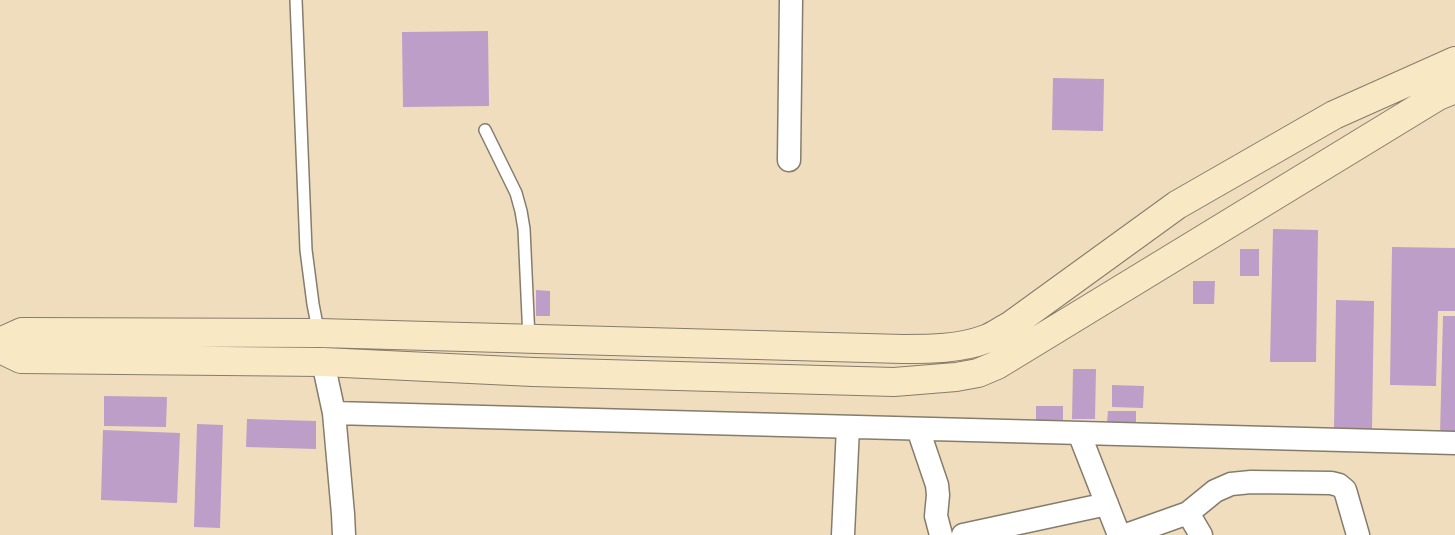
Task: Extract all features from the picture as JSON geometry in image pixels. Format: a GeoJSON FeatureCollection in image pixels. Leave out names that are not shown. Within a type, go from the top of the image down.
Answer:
{"type":"FeatureCollection","features":[{"type":"Feature","properties":{"kind":"street"},"geometry":{"type":"LineString","coordinates":[[789,160],[791,0]]}},
{"type":"Feature","properties":{"kind":"street"},"geometry":{"type":"LineString","coordinates":[[0,349],[21,359],[530,339],[903,349],[942,348],[969,344],[987,338],[1010,326],[1177,205],[1334,115],[1455,61]]}},
{"type":"Feature","properties":{"kind":"street"},"geometry":{"type":"LineString","coordinates":[[0,342],[22,332],[321,348],[533,372],[894,382],[956,377],[978,373],[1005,359],[1438,96],[1455,89]]}},
{"type":"Feature","properties":{"kind":"street"},"geometry":{"type":"LineString","coordinates":[[321,348],[334,413],[344,535]]}},
{"type":"Feature","properties":{"kind":"street"},"geometry":{"type":"LineString","coordinates":[[334,413],[1455,443]]}},
{"type":"Feature","properties":{"kind":"street"},"geometry":{"type":"LineString","coordinates":[[843,535],[848,428]]}},
{"type":"Feature","properties":{"kind":"street"},"geometry":{"type":"LineString","coordinates":[[918,429],[936,485],[938,495],[936,516],[942,535]]}},
{"type":"Feature","properties":{"kind":"street"},"geometry":{"type":"LineString","coordinates":[[1079,433],[1119,535]]}},
{"type":"Feature","properties":{"kind":"street"},"geometry":{"type":"LineString","coordinates":[[1126,535],[1188,513],[1215,491],[1231,484],[1251,482],[1339,485],[1345,490],[1354,534]]}},
{"type":"Feature","properties":{"kind":"street"},"geometry":{"type":"LineString","coordinates":[[963,535],[1107,504]]}},
{"type":"Feature","properties":{"kind":"street"},"geometry":{"type":"LineString","coordinates":[[1188,513],[1201,535]]}},
{"type":"Feature","properties":{"kind":"lane"},"geometry":{"type":"LineString","coordinates":[[296,0],[306,250],[321,348]]}},
{"type":"Feature","properties":{"kind":"lane"},"geometry":{"type":"LineString","coordinates":[[485,130],[516,193],[521,211],[524,229],[530,339]]}},
{"type":"Feature","properties":{"kind":"building"},"geometry":{"type":"Polygon","coordinates":[[[488,31],[489,106],[403,107],[402,32],[488,31]]]}},
{"type":"Feature","properties":{"kind":"building"},"geometry":{"type":"Polygon","coordinates":[[[1053,78],[1104,79],[1103,131],[1052,130],[1053,78]]]}},
{"type":"Feature","properties":{"kind":"building"},"geometry":{"type":"Polygon","coordinates":[[[1273,229],[1318,230],[1316,362],[1270,362],[1273,229]]]}},
{"type":"Feature","properties":{"kind":"building"},"geometry":{"type":"Polygon","coordinates":[[[1392,247],[1455,248],[1455,311],[1438,311],[1436,386],[1390,385],[1392,247]]]}},
{"type":"Feature","properties":{"kind":"building"},"geometry":{"type":"Polygon","coordinates":[[[1240,249],[1259,249],[1259,276],[1240,276],[1240,249]]]}},
{"type":"Feature","properties":{"kind":"building"},"geometry":{"type":"Polygon","coordinates":[[[1193,281],[1215,281],[1214,304],[1193,304],[1193,281]]]}},
{"type":"Feature","properties":{"kind":"building"},"geometry":{"type":"Polygon","coordinates":[[[536,290],[550,291],[550,316],[536,316],[536,290]]]}},
{"type":"Feature","properties":{"kind":"building"},"geometry":{"type":"Polygon","coordinates":[[[1336,300],[1374,301],[1372,429],[1334,429],[1336,300]]]}},
{"type":"Feature","properties":{"kind":"building"},"geometry":{"type":"Polygon","coordinates":[[[1443,316],[1455,316],[1455,435],[1440,435],[1443,316]]]}},
{"type":"Feature","properties":{"kind":"building"},"geometry":{"type":"Polygon","coordinates":[[[1073,369],[1096,369],[1095,419],[1072,419],[1073,369]]]}},
{"type":"Feature","properties":{"kind":"building"},"geometry":{"type":"Polygon","coordinates":[[[1112,385],[1144,386],[1143,408],[1112,407],[1112,385]]]}},
{"type":"Feature","properties":{"kind":"building"},"geometry":{"type":"Polygon","coordinates":[[[104,396],[167,397],[166,427],[104,426],[104,396]]]}},
{"type":"Feature","properties":{"kind":"building"},"geometry":{"type":"Polygon","coordinates":[[[1036,406],[1063,406],[1063,423],[1036,423],[1036,406]]]}},
{"type":"Feature","properties":{"kind":"building"},"geometry":{"type":"Polygon","coordinates":[[[1108,411],[1136,411],[1136,423],[1107,423],[1108,411]]]}},
{"type":"Feature","properties":{"kind":"building"},"geometry":{"type":"Polygon","coordinates":[[[247,419],[316,421],[316,449],[246,447],[247,419]]]}},
{"type":"Feature","properties":{"kind":"building"},"geometry":{"type":"Polygon","coordinates":[[[197,424],[223,425],[220,528],[194,527],[197,424]]]}},
{"type":"Feature","properties":{"kind":"building"},"geometry":{"type":"Polygon","coordinates":[[[103,430],[180,433],[177,503],[101,500],[103,430]]]}}]}
